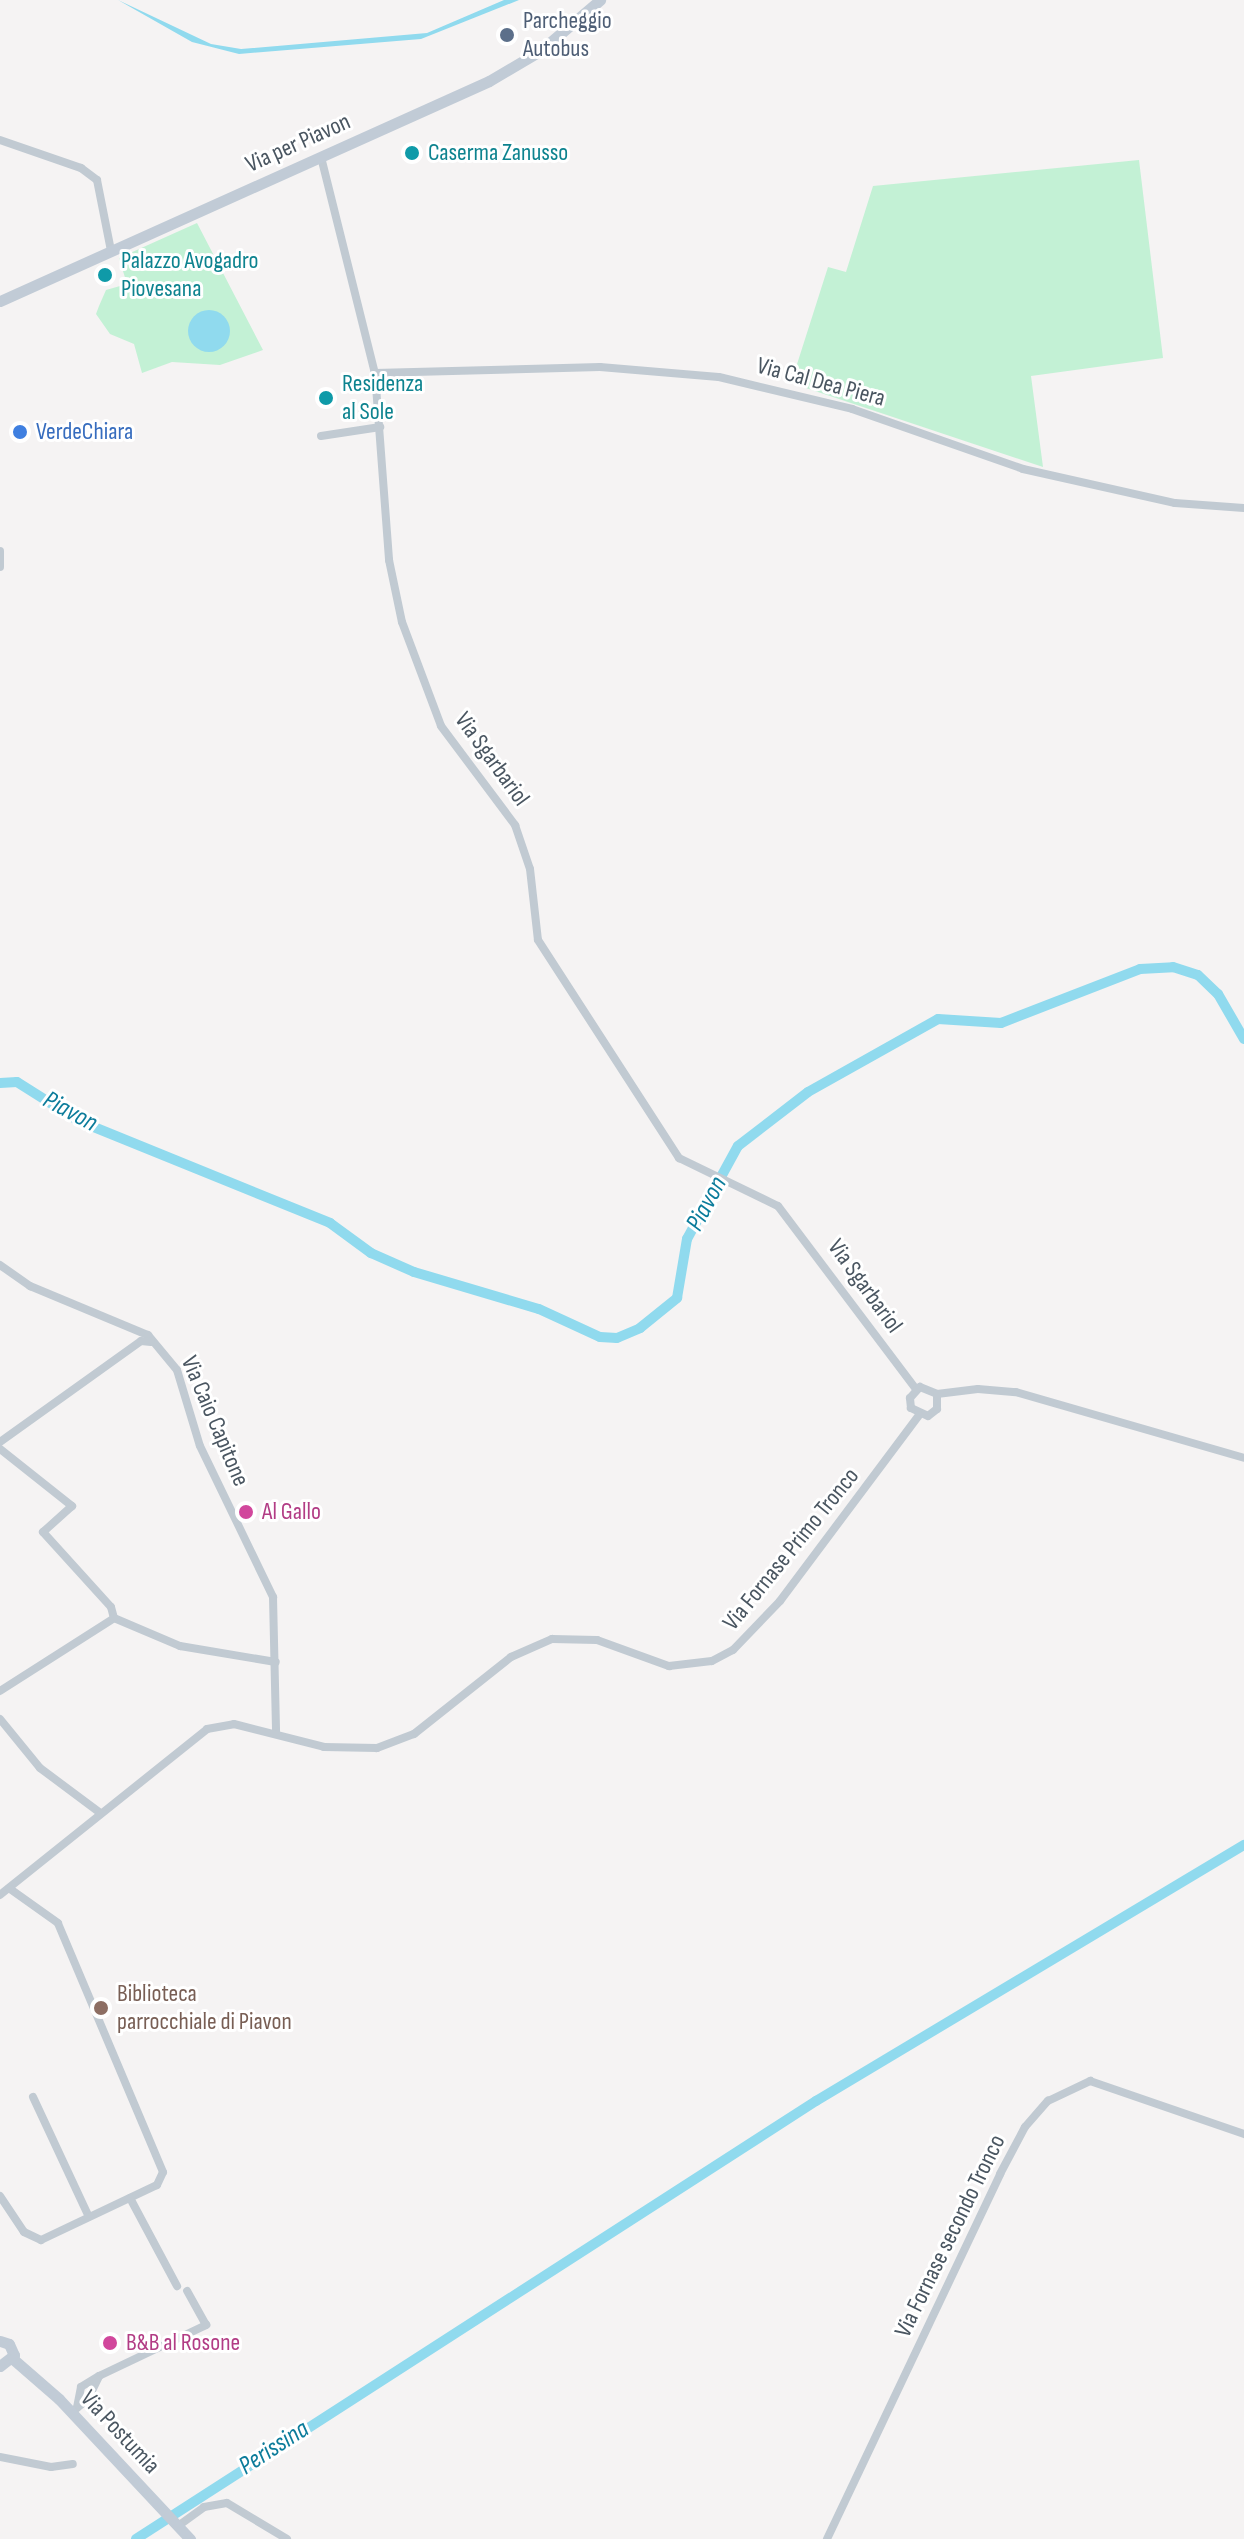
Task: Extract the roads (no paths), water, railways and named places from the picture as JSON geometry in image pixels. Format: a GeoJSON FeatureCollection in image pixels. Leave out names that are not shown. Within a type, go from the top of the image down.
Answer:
{"type":"FeatureCollection","features":[{"type":"Feature","properties":{"kind":"street","name":"Via per Piavon"},"geometry":{"type":"LineString","coordinates":[[0,301],[499,76],[549,44],[600,0]]}},
{"type":"Feature","properties":{"kind":"street"},"geometry":{"type":"LineString","coordinates":[[0,140],[90,174],[100,188],[111,251]]}},
{"type":"Feature","properties":{"kind":"street","name":"Via Sgarbariol"},"geometry":{"type":"LineString","coordinates":[[321,157],[375,373],[396,600],[430,704],[515,825],[530,869],[533,924],[555,970],[670,1148],[711,1177],[768,1199],[791,1220],[916,1389],[909,1403],[919,1415]]}},
{"type":"Feature","properties":{"kind":"street","name":"Via Cal Dea Piera"},"geometry":{"type":"LineString","coordinates":[[375,373],[600,367],[719,377],[852,409],[1023,469],[1175,503],[1244,508]]}},
{"type":"Feature","properties":{"kind":"street"},"geometry":{"type":"LineString","coordinates":[[321,436],[380,427]]}},
{"type":"Feature","properties":{"kind":"street"},"geometry":{"type":"LineString","coordinates":[[0,551],[0,567]]}},
{"type":"Feature","properties":{"kind":"street","name":"Via Caio Capitone"},"geometry":{"type":"LineString","coordinates":[[0,1265],[30,1286],[144,1333],[177,1370],[200,1446],[267,1583],[277,1621],[276,1732]]}},
{"type":"Feature","properties":{"kind":"street"},"geometry":{"type":"LineString","coordinates":[[0,1442],[141,1341],[151,1342]]}},
{"type":"Feature","properties":{"kind":"street"},"geometry":{"type":"LineString","coordinates":[[916,1389],[927,1387],[937,1394],[978,1389],[1016,1392],[1244,1458]]}},
{"type":"Feature","properties":{"kind":"street"},"geometry":{"type":"LineString","coordinates":[[919,1415],[934,1413],[937,1394]]}},
{"type":"Feature","properties":{"kind":"street","name":"Via Fornase Primo Tronco"},"geometry":{"type":"LineString","coordinates":[[0,1895],[99,1812],[207,1729],[234,1724],[337,1748],[397,1743],[511,1657],[552,1639],[597,1640],[669,1666],[723,1656],[762,1623],[919,1415]]}},
{"type":"Feature","properties":{"kind":"street"},"geometry":{"type":"LineString","coordinates":[[0,1449],[72,1506],[43,1532],[111,1607],[114,1618]]}},
{"type":"Feature","properties":{"kind":"street"},"geometry":{"type":"LineString","coordinates":[[114,1618],[180,1646],[276,1662]]}},
{"type":"Feature","properties":{"kind":"street"},"geometry":{"type":"LineString","coordinates":[[0,1691],[114,1618]]}},
{"type":"Feature","properties":{"kind":"street"},"geometry":{"type":"LineString","coordinates":[[0,1719],[40,1768],[99,1812]]}},
{"type":"Feature","properties":{"kind":"street"},"geometry":{"type":"LineString","coordinates":[[0,2196],[35,2240],[157,2185],[161,2167],[58,1923],[9,1888]]}},
{"type":"Feature","properties":{"kind":"street","name":"Via Fornase secondo Tronco"},"geometry":{"type":"LineString","coordinates":[[827,2539],[1000,2174],[1025,2127],[1048,2101],[1090,2081],[1244,2134]]}},
{"type":"Feature","properties":{"kind":"street"},"geometry":{"type":"LineString","coordinates":[[33,2097],[89,2217]]}},
{"type":"Feature","properties":{"kind":"street"},"geometry":{"type":"LineString","coordinates":[[130,2198],[177,2286]]}},
{"type":"Feature","properties":{"kind":"street"},"geometry":{"type":"LineString","coordinates":[[74,2410],[81,2387],[206,2325],[187,2291]]}},
{"type":"Feature","properties":{"kind":"street","name":"Via Postumia"},"geometry":{"type":"LineString","coordinates":[[0,2341],[12,2347],[13,2359],[74,2410],[190,2539]]}},
{"type":"Feature","properties":{"kind":"street"},"geometry":{"type":"LineString","coordinates":[[0,2366],[13,2359]]}},
{"type":"Feature","properties":{"kind":"street"},"geometry":{"type":"LineString","coordinates":[[0,2457],[51,2467],[73,2464]]}},
{"type":"Feature","properties":{"kind":"street"},"geometry":{"type":"LineString","coordinates":[[178,2526],[204,2507],[227,2503],[287,2539]]}},
{"type":"Feature","properties":{"kind":"water"},"geometry":{"type":"Polygon","coordinates":[[[118,0],[211,44],[241,49],[427,33],[504,0],[519,0],[421,39],[239,54],[192,42],[118,0]]]}},
{"type":"Feature","properties":{"kind":"water"},"geometry":{"type":"Polygon","coordinates":[[[209,310],[224,316],[230,331],[224,346],[209,352],[194,346],[188,331],[194,316],[209,310]]]}},
{"type":"Feature","properties":{"kind":"waterway","name":"Piavon"},"geometry":{"type":"LineString","coordinates":[[0,1083],[17,1082],[79,1121],[330,1223],[371,1253],[414,1272],[539,1309],[600,1337],[617,1338],[640,1328],[677,1298],[687,1239],[738,1146],[808,1092],[938,1019],[1001,1023],[1140,969],[1173,967],[1198,975],[1218,994],[1244,1039]]}},
{"type":"Feature","properties":{"kind":"waterway","name":"Perissina"},"geometry":{"type":"LineString","coordinates":[[136,2539],[816,2101],[1244,1845]]}},
{"type":"Feature","properties":{"kind":"place","name":"Parcheggio Autobus"},"geometry":{"type":"Point","coordinates":[507,35]}},
{"type":"Feature","properties":{"kind":"place","name":"Caserma Zanusso"},"geometry":{"type":"Point","coordinates":[412,153]}},
{"type":"Feature","properties":{"kind":"place","name":"Palazzo Avogadro Piovesana"},"geometry":{"type":"Point","coordinates":[105,275]}},
{"type":"Feature","properties":{"kind":"place","name":"Residenza al Sole"},"geometry":{"type":"Point","coordinates":[326,398]}},
{"type":"Feature","properties":{"kind":"place","name":"VerdeChiara"},"geometry":{"type":"Point","coordinates":[20,432]}},
{"type":"Feature","properties":{"kind":"place","name":"Al Gallo"},"geometry":{"type":"Point","coordinates":[246,1512]}},
{"type":"Feature","properties":{"kind":"place","name":"Biblioteca parrocchiale di Piavon"},"geometry":{"type":"Point","coordinates":[101,2008]}},
{"type":"Feature","properties":{"kind":"place","name":"B&B al Rosone"},"geometry":{"type":"Point","coordinates":[110,2343]}}]}
